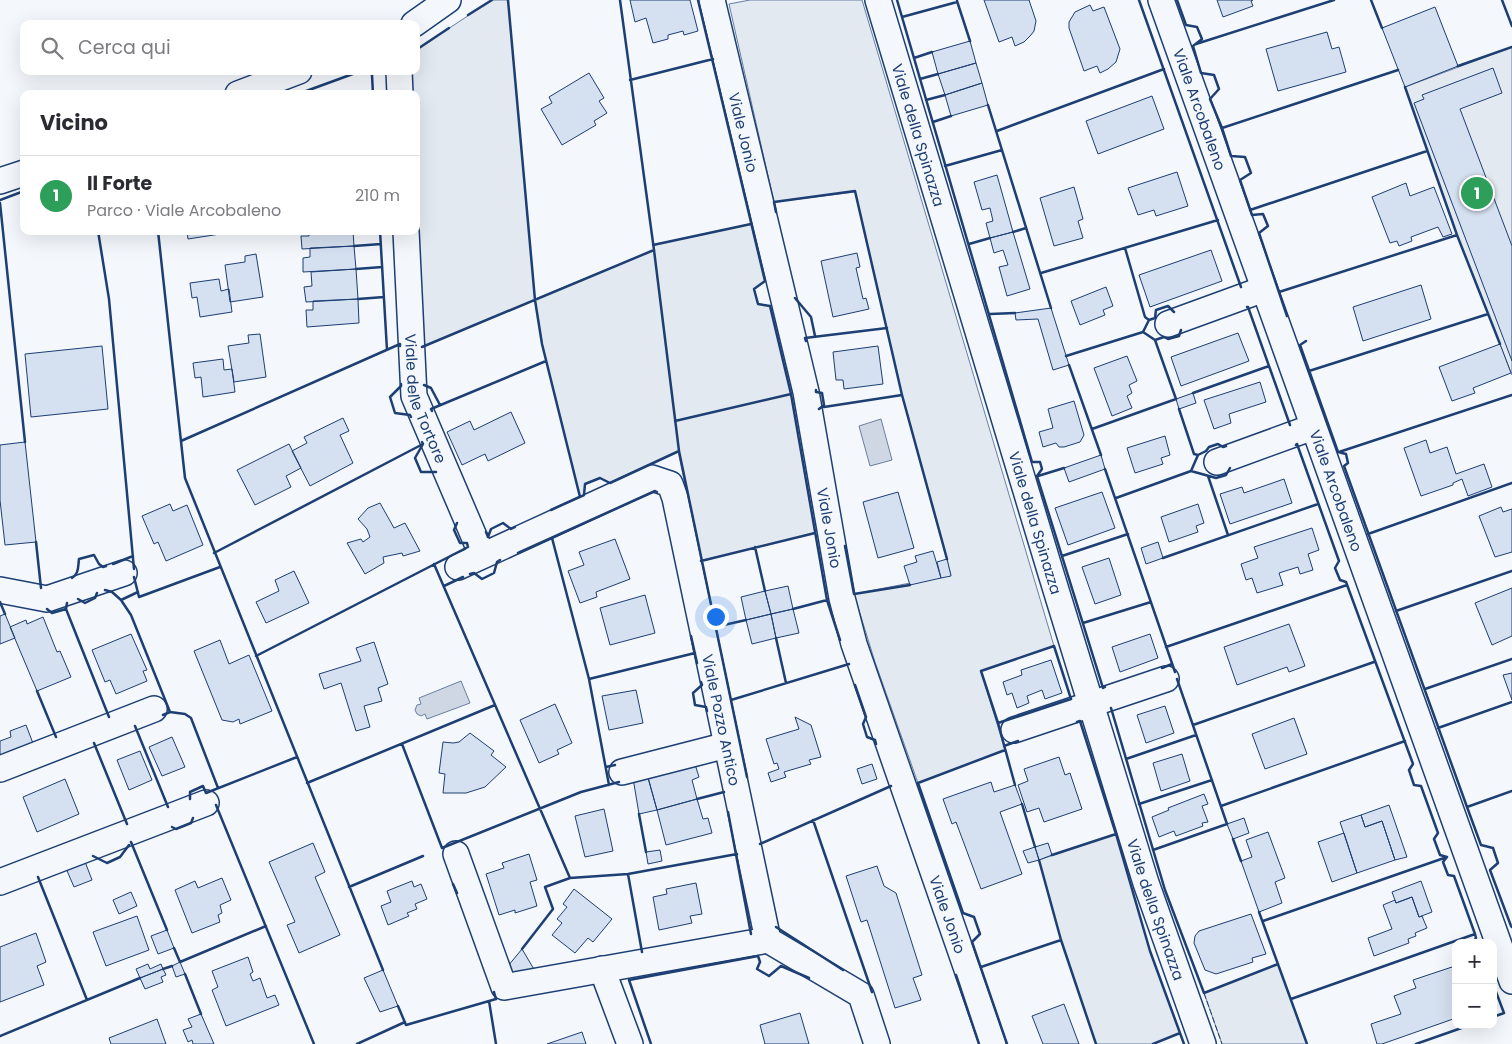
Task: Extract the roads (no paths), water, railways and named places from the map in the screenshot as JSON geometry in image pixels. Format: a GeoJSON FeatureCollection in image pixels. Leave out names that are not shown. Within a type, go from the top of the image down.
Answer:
{"type":"FeatureCollection","features":[{"type":"Feature","properties":{"kind":"street"},"geometry":{"type":"LineString","coordinates":[[420,20],[448,0]]}},
{"type":"Feature","properties":{"kind":"street","name":"Viale Jonio"},"geometry":{"type":"LineString","coordinates":[[712,0],[806,392],[842,598],[854,644],[993,1044]]}},
{"type":"Feature","properties":{"kind":"street","name":"Viale della Spinazza"},"geometry":{"type":"LineString","coordinates":[[878,0],[1146,883],[1203,1044]]}},
{"type":"Feature","properties":{"kind":"street","name":"Viale Arcobaleno"},"geometry":{"type":"LineString","coordinates":[[1160,0],[1512,981]]}},
{"type":"Feature","properties":{"kind":"street"},"geometry":{"type":"LineString","coordinates":[[249,90],[288,75]]}},
{"type":"Feature","properties":{"kind":"street"},"geometry":{"type":"LineString","coordinates":[[399,75],[400,90]]}},
{"type":"Feature","properties":{"kind":"street"},"geometry":{"type":"LineString","coordinates":[[0,181],[20,174]]}},
{"type":"Feature","properties":{"kind":"street","name":"Viale delle Tortore"},"geometry":{"type":"LineString","coordinates":[[406,235],[414,396],[482,555]]}},
{"type":"Feature","properties":{"kind":"street"},"geometry":{"type":"LineString","coordinates":[[1168,324],[1264,289]]}},
{"type":"Feature","properties":{"kind":"street"},"geometry":{"type":"LineString","coordinates":[[1217,462],[1314,427]]}},
{"type":"Feature","properties":{"kind":"street","name":"Viale Pozzo Antico"},"geometry":{"type":"LineString","coordinates":[[458,567],[652,478],[670,484],[675,498],[768,940]]}},
{"type":"Feature","properties":{"kind":"street"},"geometry":{"type":"LineString","coordinates":[[0,590],[47,599],[124,573]]}},
{"type":"Feature","properties":{"kind":"street"},"geometry":{"type":"LineString","coordinates":[[1014,730],[1166,679]]}},
{"type":"Feature","properties":{"kind":"street"},"geometry":{"type":"LineString","coordinates":[[0,768],[154,709]]}},
{"type":"Feature","properties":{"kind":"street"},"geometry":{"type":"LineString","coordinates":[[622,772],[727,745]]}},
{"type":"Feature","properties":{"kind":"street"},"geometry":{"type":"LineString","coordinates":[[0,882],[206,803]]}},
{"type":"Feature","properties":{"kind":"street"},"geometry":{"type":"LineString","coordinates":[[456,854],[504,986],[768,940],[860,995],[878,1044]]}},
{"type":"Feature","properties":{"kind":"street"},"geometry":{"type":"LineString","coordinates":[[602,969],[630,1044]]}},
{"type":"Feature","properties":{"kind":"place","name":"Il Forte"},"geometry":{"type":"Point","coordinates":[1477,193]}}]}
